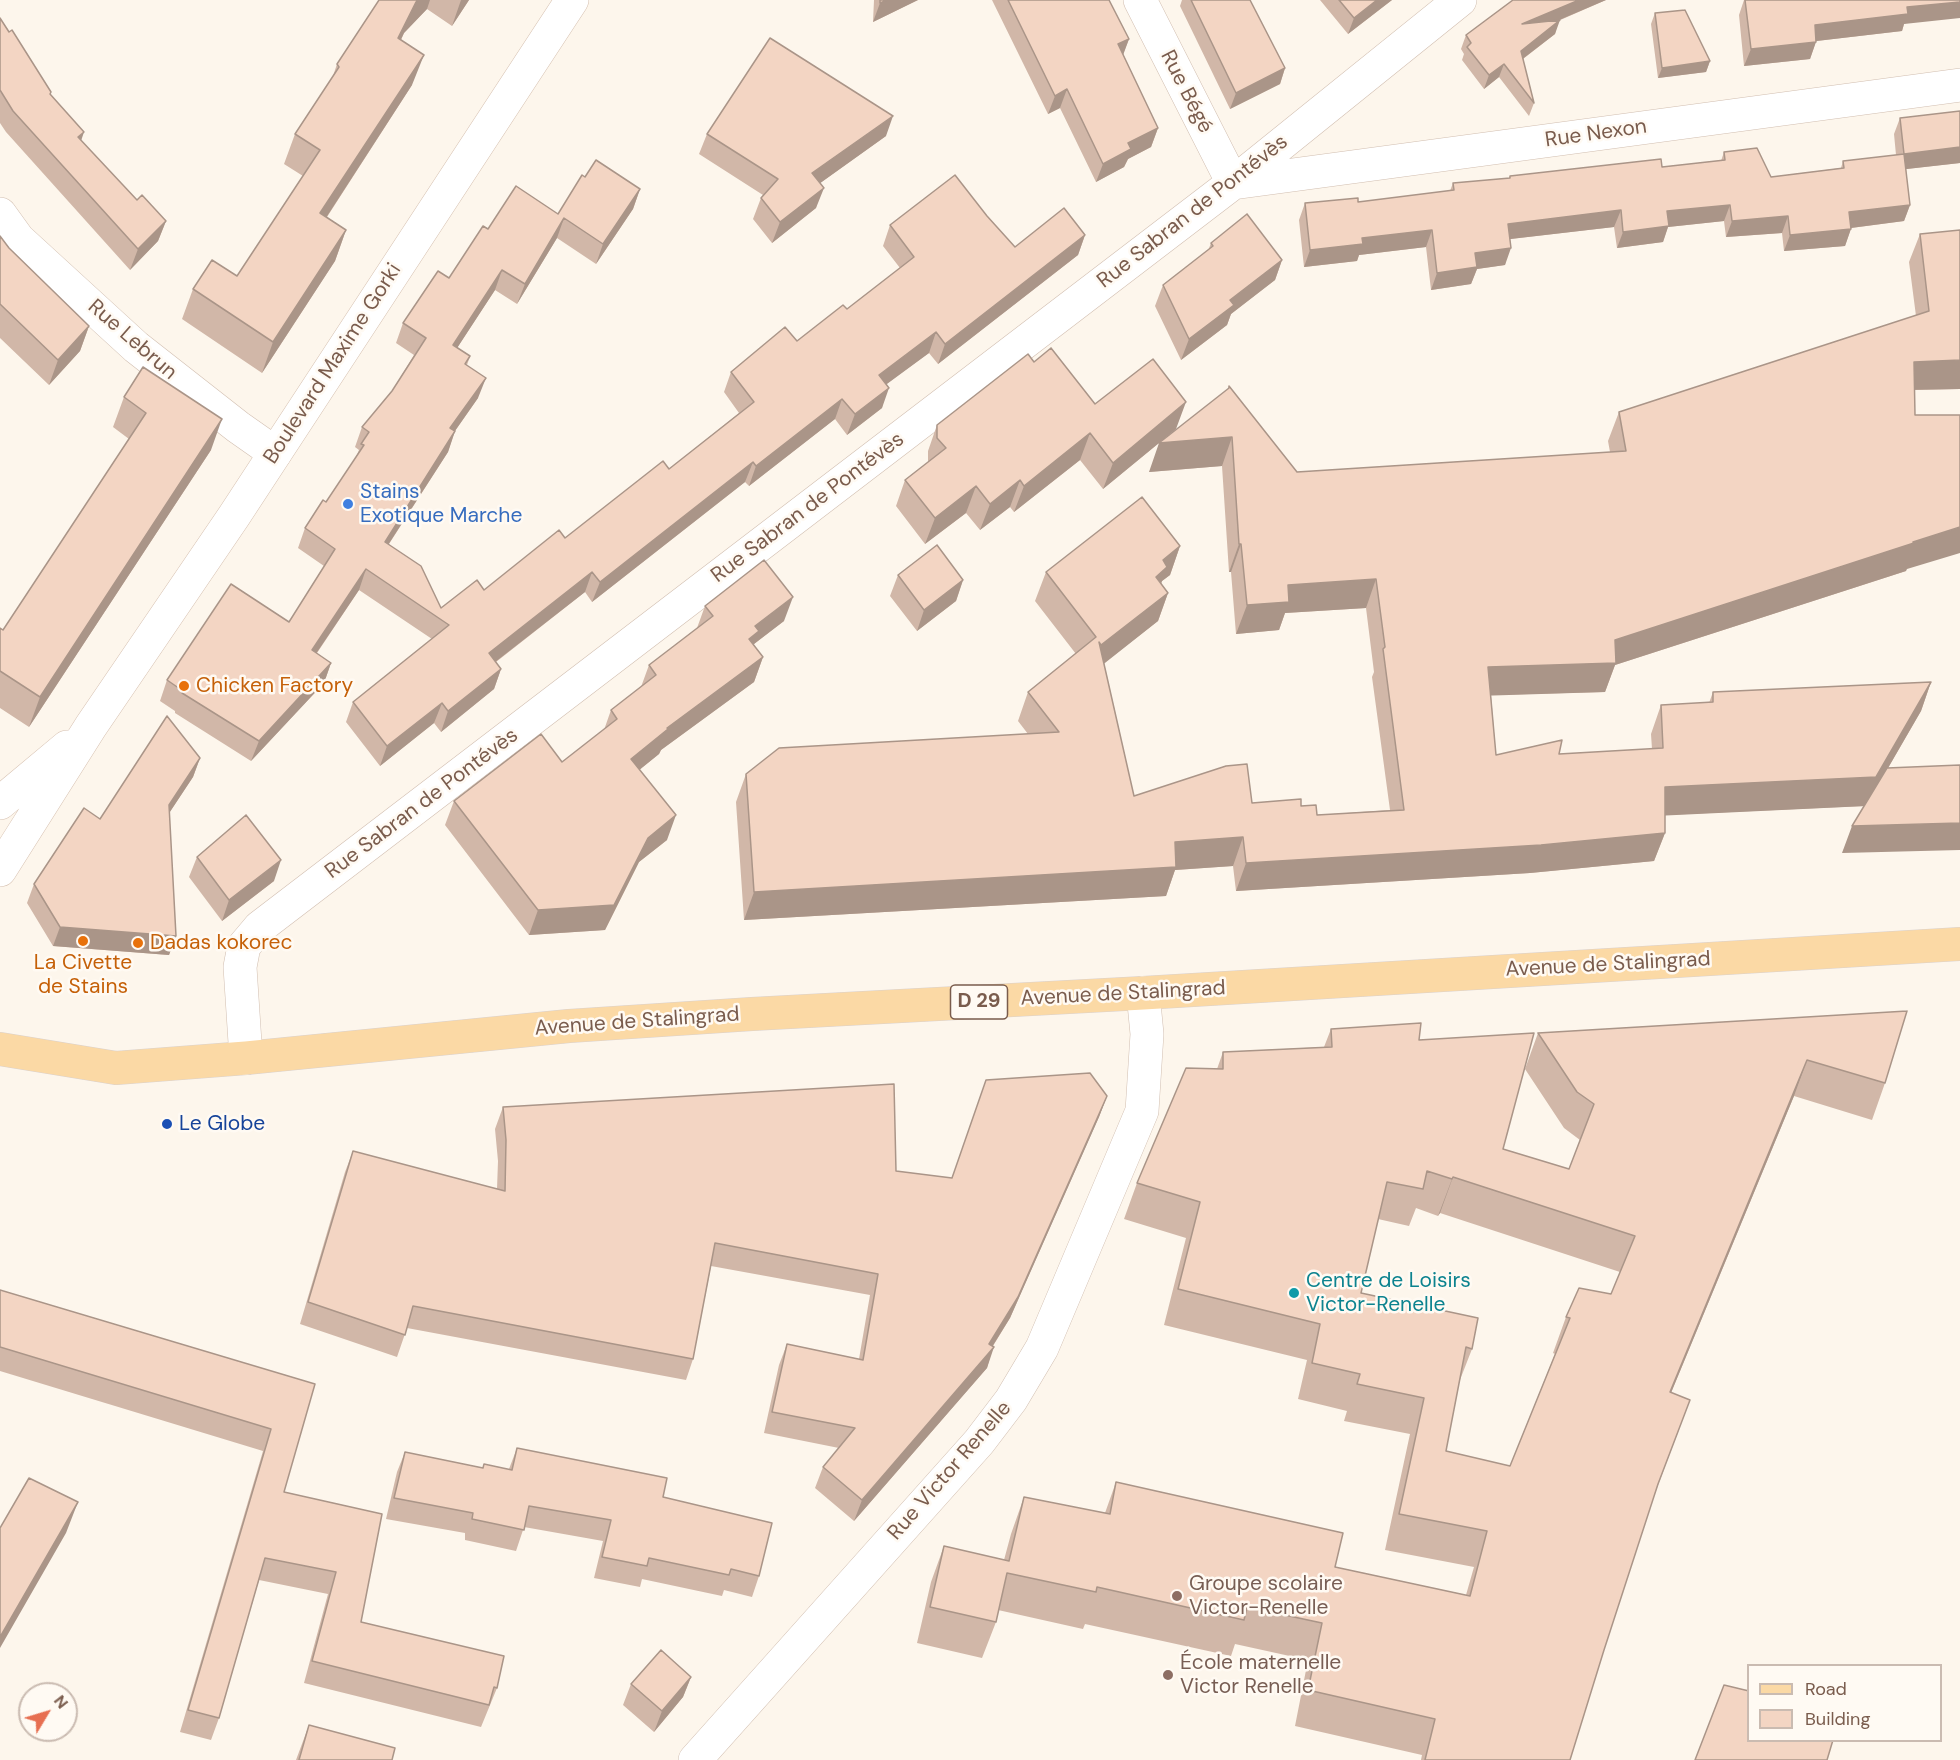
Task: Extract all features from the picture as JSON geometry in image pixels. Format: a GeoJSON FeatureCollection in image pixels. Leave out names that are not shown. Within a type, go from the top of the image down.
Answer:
{"type":"FeatureCollection","features":[{"type":"Feature","properties":{"kind":"main road","name":"Avenue de Stalingrad"},"geometry":{"type":"LineString","coordinates":[[0,1049],[116,1068],[246,1058],[569,1026],[1960,944]]}},
{"type":"Feature","properties":{"kind":"street","name":"Boulevard Maxime Gorki"},"geometry":{"type":"LineString","coordinates":[[0,870],[92,726],[275,453],[572,0]]}},
{"type":"Feature","properties":{"kind":"street","name":"Rue Bégé"},"geometry":{"type":"LineString","coordinates":[[1140,0],[1233,183]]}},
{"type":"Feature","properties":{"kind":"street","name":"Rue Sabran de Pontévès"},"geometry":{"type":"LineString","coordinates":[[246,1058],[240,968],[244,946],[260,927],[1233,183],[1460,0]]}},
{"type":"Feature","properties":{"kind":"street","name":"Rue Nexon"},"geometry":{"type":"LineString","coordinates":[[1233,183],[1960,85]]}},
{"type":"Feature","properties":{"kind":"street","name":"Rue Lebrun"},"geometry":{"type":"LineString","coordinates":[[0,214],[18,239],[136,347],[275,453]]}},
{"type":"Feature","properties":{"kind":"street","name":"Boulevard Maxime Gorki"},"geometry":{"type":"LineString","coordinates":[[0,803],[92,726]]}},
{"type":"Feature","properties":{"kind":"street","name":"Rue Victor Renelle"},"geometry":{"type":"LineString","coordinates":[[695,1760],[979,1442],[1011,1401],[1037,1357],[1142,1111],[1147,1034],[1143,993]]}},
{"type":"Feature","properties":{"kind":"building"},"geometry":{"type":"Polygon","coordinates":[[[379,0],[418,0],[398,38],[424,55],[320,213],[346,230],[273,342],[193,289],[212,260],[237,276],[320,150],[295,134],[379,0]]]}},
{"type":"Feature","properties":{"kind":"building"},"geometry":{"type":"Polygon","coordinates":[[[1008,0],[1109,0],[1129,39],[1118,44],[1158,128],[1128,143],[1131,149],[1103,164],[1067,89],[1055,96],[1008,0]]]}},
{"type":"Feature","properties":{"kind":"building"},"geometry":{"type":"Polygon","coordinates":[[[1191,0],[1250,0],[1285,68],[1236,93],[1191,0]]]}},
{"type":"Feature","properties":{"kind":"building"},"geometry":{"type":"Polygon","coordinates":[[[1339,0],[1377,0],[1354,18],[1339,0]]]}},
{"type":"Feature","properties":{"kind":"building"},"geometry":{"type":"Polygon","coordinates":[[[1513,0],[1579,0],[1522,24],[1560,20],[1521,51],[1534,103],[1504,64],[1489,75],[1467,47],[1471,43],[1466,35],[1513,0]]]}},
{"type":"Feature","properties":{"kind":"building"},"geometry":{"type":"Polygon","coordinates":[[[1745,0],[1960,0],[1960,2],[1907,7],[1908,14],[1815,25],[1816,42],[1751,49],[1745,0]]]}},
{"type":"Feature","properties":{"kind":"building"},"geometry":{"type":"Polygon","coordinates":[[[1685,10],[1710,61],[1662,68],[1655,13],[1685,10]]]}},
{"type":"Feature","properties":{"kind":"building"},"geometry":{"type":"Polygon","coordinates":[[[0,18],[9,32],[12,30],[51,92],[50,94],[84,132],[78,137],[137,200],[142,195],[166,221],[138,249],[13,111],[0,90],[0,18]]]}},
{"type":"Feature","properties":{"kind":"building"},"geometry":{"type":"Polygon","coordinates":[[[770,38],[893,116],[812,173],[824,188],[780,222],[761,198],[778,179],[707,134],[770,38]]]}},
{"type":"Feature","properties":{"kind":"building"},"geometry":{"type":"Polygon","coordinates":[[[1960,111],[1960,147],[1904,154],[1900,118],[1960,111]]]}},
{"type":"Feature","properties":{"kind":"building"},"geometry":{"type":"Polygon","coordinates":[[[1757,148],[1771,177],[1844,168],[1843,161],[1904,154],[1910,205],[1849,212],[1851,229],[1790,235],[1788,216],[1732,221],[1730,205],[1667,211],[1669,226],[1623,232],[1621,210],[1508,224],[1511,248],[1475,253],[1477,267],[1437,273],[1432,230],[1362,238],[1363,244],[1310,250],[1305,203],[1358,198],[1358,202],[1454,190],[1453,183],[1661,159],[1662,167],[1725,160],[1724,152],[1757,148]]]}},
{"type":"Feature","properties":{"kind":"building"},"geometry":{"type":"Polygon","coordinates":[[[596,160],[640,189],[603,244],[564,218],[525,284],[502,270],[453,345],[470,356],[465,364],[486,378],[450,428],[455,431],[385,542],[421,566],[441,608],[477,580],[484,590],[559,530],[565,538],[663,461],[669,469],[754,402],[731,372],[785,327],[797,341],[843,305],[847,309],[914,257],[890,225],[955,175],[1015,247],[1064,208],[1085,235],[945,344],[936,332],[879,375],[889,388],[855,414],[842,399],[756,466],[753,462],[600,582],[592,572],[489,653],[501,669],[448,711],[442,703],[387,746],[353,702],[449,625],[366,569],[312,650],[331,663],[259,741],[182,693],[183,691],[167,680],[231,584],[289,622],[335,549],[305,528],[323,500],[326,502],[364,445],[361,444],[369,432],[362,427],[392,391],[426,338],[403,323],[438,271],[449,278],[483,226],[488,229],[516,186],[558,214],[582,175],[585,177],[596,160]]]}},
{"type":"Feature","properties":{"kind":"building"},"geometry":{"type":"Polygon","coordinates":[[[1247,214],[1282,260],[1230,300],[1234,305],[1189,339],[1163,285],[1213,246],[1211,243],[1247,214]]]}},
{"type":"Feature","properties":{"kind":"building"},"geometry":{"type":"Polygon","coordinates":[[[1960,230],[1960,360],[1914,362],[1915,415],[1960,415],[1960,527],[1615,640],[1616,663],[1488,667],[1496,755],[1562,740],[1559,754],[1663,748],[1661,705],[1713,702],[1713,692],[1931,682],[1876,777],[1665,787],[1665,833],[1541,845],[1246,863],[1243,837],[1175,842],[1176,867],[754,892],[746,774],[779,748],[1059,732],[1028,692],[1096,637],[1046,572],[1142,497],[1180,546],[1163,560],[1167,567],[1156,577],[1168,593],[1101,645],[1099,642],[1134,796],[1226,766],[1247,764],[1252,803],[1301,799],[1301,806],[1316,805],[1317,815],[1404,810],[1376,579],[1288,585],[1289,602],[1247,605],[1241,544],[1239,544],[1232,437],[1159,443],[1229,386],[1297,472],[1626,451],[1619,412],[1929,311],[1920,234],[1960,230]]]}},
{"type":"Feature","properties":{"kind":"building"},"geometry":{"type":"Polygon","coordinates":[[[0,236],[9,248],[89,326],[58,360],[0,304],[0,236]]]}},
{"type":"Feature","properties":{"kind":"building"},"geometry":{"type":"Polygon","coordinates":[[[1051,348],[1095,404],[1153,359],[1186,402],[1113,463],[1090,433],[1024,486],[1020,480],[990,504],[976,486],[935,518],[905,480],[946,448],[937,438],[937,425],[1028,354],[1034,362],[1051,348]]]}},
{"type":"Feature","properties":{"kind":"building"},"geometry":{"type":"Polygon","coordinates":[[[143,367],[222,419],[40,697],[0,671],[0,628],[3,630],[146,413],[124,397],[143,367]]]}},
{"type":"Feature","properties":{"kind":"building"},"geometry":{"type":"Polygon","coordinates":[[[937,545],[963,580],[924,610],[898,575],[937,545]]]}},
{"type":"Feature","properties":{"kind":"building"},"geometry":{"type":"Polygon","coordinates":[[[764,560],[793,597],[755,626],[759,631],[749,639],[763,657],[667,728],[631,759],[676,815],[648,838],[614,905],[538,910],[454,801],[541,734],[562,762],[617,719],[611,710],[656,675],[649,665],[713,616],[705,606],[764,560]]]}},
{"type":"Feature","properties":{"kind":"building"},"geometry":{"type":"Polygon","coordinates":[[[167,716],[200,758],[169,805],[176,936],[60,927],[34,884],[84,808],[100,819],[167,716]]]}},
{"type":"Feature","properties":{"kind":"building"},"geometry":{"type":"Polygon","coordinates":[[[1960,765],[1960,823],[1852,826],[1887,768],[1960,765]]]}},
{"type":"Feature","properties":{"kind":"building"},"geometry":{"type":"Polygon","coordinates":[[[246,815],[281,860],[229,900],[197,857],[246,815]]]}},
{"type":"Feature","properties":{"kind":"building"},"geometry":{"type":"Polygon","coordinates":[[[1907,1011],[1885,1083],[1807,1060],[1670,1392],[1690,1400],[1658,1484],[1570,1760],[1425,1760],[1435,1719],[1308,1690],[1322,1623],[1247,1607],[1244,1620],[1097,1587],[1096,1592],[1007,1573],[996,1622],[930,1607],[944,1546],[1009,1561],[1024,1497],[1110,1514],[1116,1482],[1343,1533],[1335,1567],[1470,1596],[1487,1531],[1399,1514],[1424,1398],[1357,1384],[1360,1374],[1312,1363],[1320,1324],[1178,1289],[1200,1202],[1137,1183],[1186,1068],[1223,1069],[1223,1052],[1332,1047],[1331,1029],[1421,1023],[1419,1040],[1534,1033],[1503,1149],[1569,1169],[1594,1104],[1577,1092],[1538,1033],[1907,1011]],[[1427,1171],[1423,1189],[1387,1182],[1361,1293],[1478,1318],[1472,1349],[1466,1347],[1446,1451],[1510,1466],[1570,1318],[1566,1317],[1579,1288],[1611,1294],[1635,1236],[1453,1177],[1452,1179],[1427,1171]]]}},
{"type":"Feature","properties":{"kind":"building"},"geometry":{"type":"Polygon","coordinates":[[[1090,1073],[1107,1096],[1018,1297],[989,1344],[994,1347],[862,1500],[823,1467],[855,1428],[772,1412],[787,1344],[863,1360],[878,1274],[715,1243],[693,1359],[413,1306],[405,1335],[308,1302],[353,1151],[505,1191],[506,1140],[503,1107],[894,1084],[896,1171],[952,1178],[986,1080],[1090,1073]]]}},
{"type":"Feature","properties":{"kind":"building"},"geometry":{"type":"Polygon","coordinates":[[[0,1290],[315,1384],[284,1492],[382,1514],[361,1622],[504,1656],[497,1688],[494,1687],[489,1705],[312,1661],[336,1572],[265,1558],[219,1718],[188,1710],[271,1429],[0,1347],[0,1290]]]}},
{"type":"Feature","properties":{"kind":"building"},"geometry":{"type":"Polygon","coordinates":[[[517,1448],[667,1478],[663,1497],[772,1523],[759,1576],[731,1569],[729,1575],[649,1558],[647,1566],[602,1557],[611,1520],[529,1506],[524,1530],[472,1519],[473,1513],[394,1498],[405,1452],[483,1468],[484,1464],[512,1470],[517,1448]]]}},
{"type":"Feature","properties":{"kind":"building"},"geometry":{"type":"Polygon","coordinates":[[[29,1478],[78,1502],[0,1637],[0,1528],[29,1478]]]}},
{"type":"Feature","properties":{"kind":"building"},"geometry":{"type":"Polygon","coordinates":[[[661,1650],[691,1677],[662,1711],[631,1684],[661,1650]]]}},
{"type":"Feature","properties":{"kind":"building"},"geometry":{"type":"Polygon","coordinates":[[[1724,1685],[1747,1691],[1747,1742],[1832,1742],[1827,1760],[1695,1760],[1724,1685]]]}},
{"type":"Feature","properties":{"kind":"building"},"geometry":{"type":"Polygon","coordinates":[[[309,1725],[395,1748],[392,1760],[299,1760],[309,1725]]]}},
{"type":"Feature","properties":{"kind":"place","name":"Stains Exotique Marche"},"geometry":{"type":"Point","coordinates":[348,504]}},
{"type":"Feature","properties":{"kind":"place","name":"Chicken Factory"},"geometry":{"type":"Point","coordinates":[184,686]}},
{"type":"Feature","properties":{"kind":"place","name":"La Civette de Stains"},"geometry":{"type":"Point","coordinates":[83,941]}},
{"type":"Feature","properties":{"kind":"place","name":"Dadas kokorec"},"geometry":{"type":"Point","coordinates":[138,943]}},
{"type":"Feature","properties":{"kind":"place","name":"Le Globe"},"geometry":{"type":"Point","coordinates":[167,1124]}},
{"type":"Feature","properties":{"kind":"place","name":"Centre de Loisirs Victor-Renelle"},"geometry":{"type":"Point","coordinates":[1294,1293]}},
{"type":"Feature","properties":{"kind":"place","name":"Groupe scolaire Victor-Renelle"},"geometry":{"type":"Point","coordinates":[1177,1596]}},
{"type":"Feature","properties":{"kind":"place","name":"École maternelle Victor Renelle"},"geometry":{"type":"Point","coordinates":[1168,1675]}}]}
